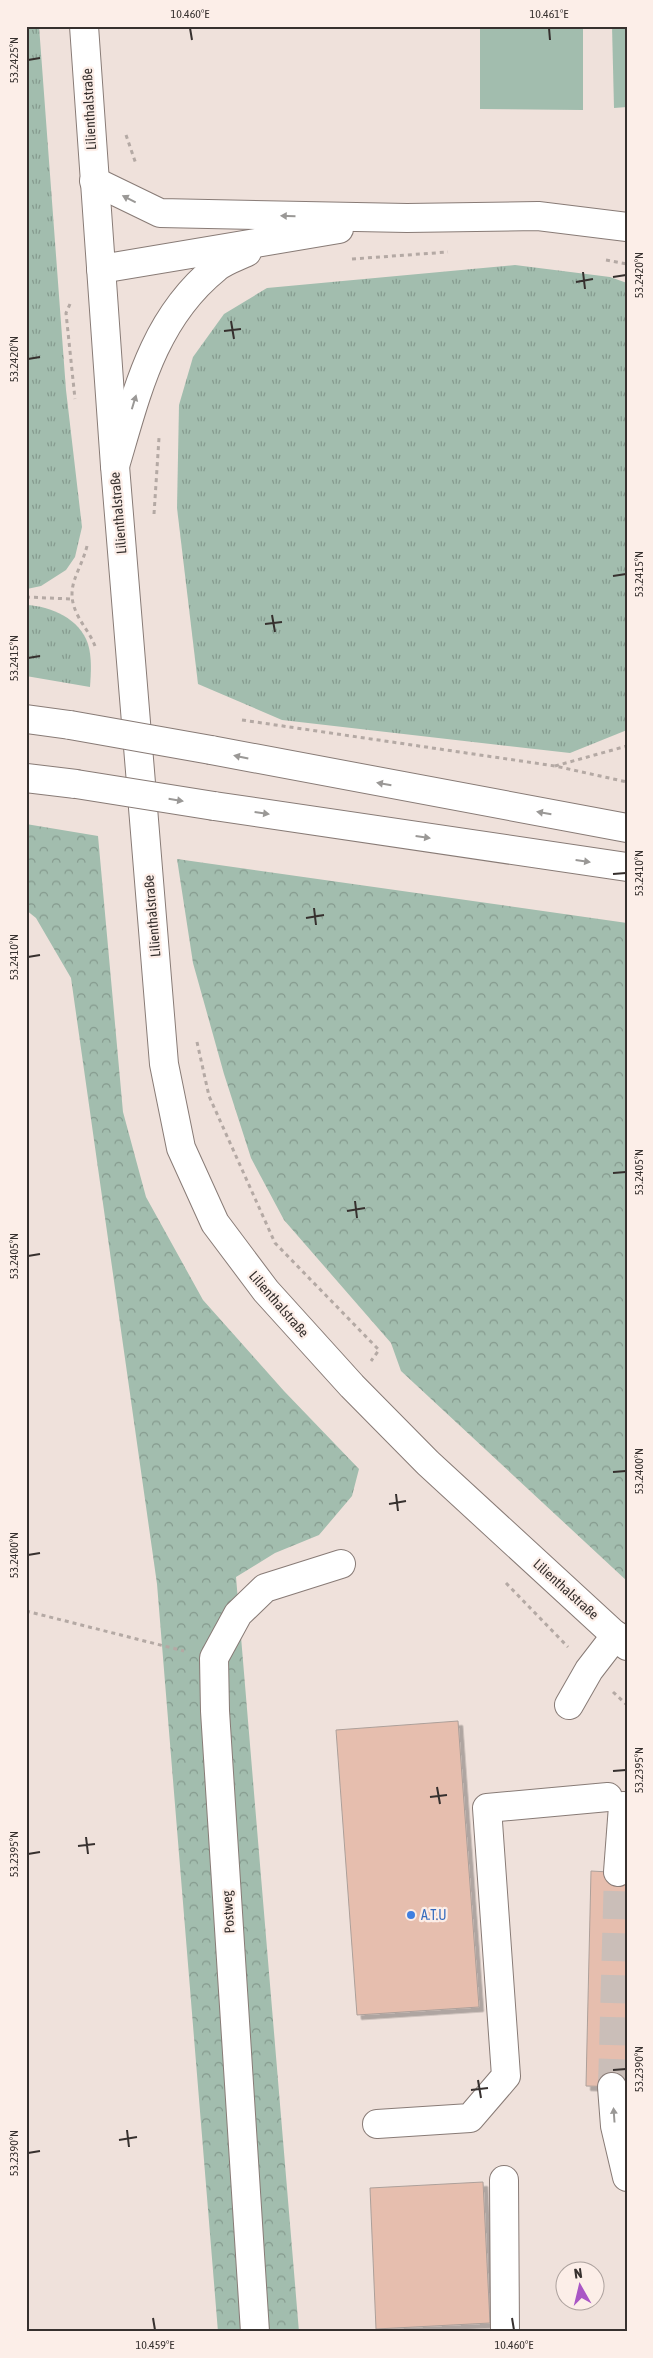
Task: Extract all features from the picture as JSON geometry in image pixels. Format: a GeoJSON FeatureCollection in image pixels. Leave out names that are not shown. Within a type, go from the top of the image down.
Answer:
{"type":"FeatureCollection","features":[{"type":"Feature","properties":{"kind":"main road","name":"Lilienthalstraße"},"geometry":{"type":"LineString","coordinates":[[84,26],[114,466],[164,1064],[181,1148],[214,1223],[266,1291],[352,1386],[428,1463],[623,1640]]}},
{"type":"Feature","properties":{"kind":"main road"},"geometry":{"type":"LineString","coordinates":[[94,181],[160,214],[407,218],[538,216],[627,227]]}},
{"type":"Feature","properties":{"kind":"main road"},"geometry":{"type":"LineString","coordinates":[[100,269],[407,218]]}},
{"type":"Feature","properties":{"kind":"main road"},"geometry":{"type":"LineString","coordinates":[[114,466],[147,361],[177,307],[217,267],[270,240]]}},
{"type":"Feature","properties":{"kind":"main road"},"geometry":{"type":"LineString","coordinates":[[26,719],[211,750],[627,828]]}},
{"type":"Feature","properties":{"kind":"main road"},"geometry":{"type":"LineString","coordinates":[[26,778],[625,868]]}},
{"type":"Feature","properties":{"kind":"main road","name":"Postweg"},"geometry":{"type":"LineString","coordinates":[[254,2332],[215,1711],[214,1658],[238,1614],[265,1588],[341,1564]]}},
{"type":"Feature","properties":{"kind":"main road"},"geometry":{"type":"LineString","coordinates":[[569,1705],[589,1670],[623,1640]]}},
{"type":"Feature","properties":{"kind":"main road"},"geometry":{"type":"LineString","coordinates":[[377,2124],[470,2118],[506,2076],[487,1808],[615,1802],[618,1872]]}},
{"type":"Feature","properties":{"kind":"main road"},"geometry":{"type":"LineString","coordinates":[[612,2086],[615,2126],[627,2177]]}},
{"type":"Feature","properties":{"kind":"main road"},"geometry":{"type":"LineString","coordinates":[[504,2180],[505,2332]]}},
{"type":"Feature","properties":{"kind":"path"},"geometry":{"type":"LineString","coordinates":[[125,132],[138,169],[136,203]]}},
{"type":"Feature","properties":{"kind":"path"},"geometry":{"type":"LineString","coordinates":[[344,260],[452,252]]}},
{"type":"Feature","properties":{"kind":"path"},"geometry":{"type":"LineString","coordinates":[[603,259],[627,264]]}},
{"type":"Feature","properties":{"kind":"path"},"geometry":{"type":"LineString","coordinates":[[76,409],[66,313],[72,302],[103,298]]}},
{"type":"Feature","properties":{"kind":"path"},"geometry":{"type":"LineString","coordinates":[[154,516],[160,429]]}},
{"type":"Feature","properties":{"kind":"path"},"geometry":{"type":"LineString","coordinates":[[88,540],[83,560],[72,584],[71,598],[78,617],[96,649]]}},
{"type":"Feature","properties":{"kind":"path"},"geometry":{"type":"LineString","coordinates":[[26,597],[71,598]]}},
{"type":"Feature","properties":{"kind":"path"},"geometry":{"type":"LineString","coordinates":[[236,719],[554,766],[627,782]]}},
{"type":"Feature","properties":{"kind":"path"},"geometry":{"type":"LineString","coordinates":[[554,766],[627,746]]}},
{"type":"Feature","properties":{"kind":"path"},"geometry":{"type":"LineString","coordinates":[[196,1039],[209,1096],[275,1243],[379,1350],[352,1386]]}},
{"type":"Feature","properties":{"kind":"path"},"geometry":{"type":"LineString","coordinates":[[504,1580],[589,1670],[627,1705]]}},
{"type":"Feature","properties":{"kind":"path"},"geometry":{"type":"LineString","coordinates":[[26,1612],[214,1658]]}},
{"type":"Feature","properties":{"kind":"green space"},"geometry":{"type":"Polygon","coordinates":[[[26,26],[39,26],[66,390],[82,527],[75,557],[66,570],[41,586],[27,589],[26,26]]]}},
{"type":"Feature","properties":{"kind":"green space"},"geometry":{"type":"Polygon","coordinates":[[[480,26],[583,26],[583,110],[480,109],[480,26]]]}},
{"type":"Feature","properties":{"kind":"green space"},"geometry":{"type":"Polygon","coordinates":[[[612,26],[627,26],[627,107],[614,108],[612,26]]]}},
{"type":"Feature","properties":{"kind":"green space"},"geometry":{"type":"Polygon","coordinates":[[[515,265],[610,277],[627,283],[627,730],[570,753],[282,720],[198,684],[177,508],[179,405],[193,357],[224,314],[267,288],[515,265]]]}},
{"type":"Feature","properties":{"kind":"green space"},"geometry":{"type":"Polygon","coordinates":[[[26,605],[54,611],[71,621],[84,635],[88,644],[91,665],[90,687],[26,676],[26,605]]]}},
{"type":"Feature","properties":{"kind":"green space"},"geometry":{"type":"Polygon","coordinates":[[[26,824],[98,836],[123,1112],[146,1197],[203,1300],[284,1391],[359,1469],[352,1496],[319,1535],[275,1553],[236,1577],[299,2332],[218,2332],[157,1584],[71,978],[36,918],[26,910],[26,824]]]}},
{"type":"Feature","properties":{"kind":"green space"},"geometry":{"type":"Polygon","coordinates":[[[177,859],[627,923],[627,1581],[401,1371],[391,1343],[284,1220],[251,1158],[224,1074],[193,963],[177,859]]]}},
{"type":"Feature","properties":{"kind":"building","name":"A.T.U"},"geometry":{"type":"Polygon","coordinates":[[[458,1721],[479,2007],[357,2015],[336,1730],[458,1721]]]}},
{"type":"Feature","properties":{"kind":"building"},"geometry":{"type":"Polygon","coordinates":[[[591,1871],[627,1873],[627,2087],[586,2086],[591,1871]]]}},
{"type":"Feature","properties":{"kind":"building"},"geometry":{"type":"Polygon","coordinates":[[[483,2182],[490,2323],[376,2329],[370,2188],[483,2182]]]}},
{"type":"Feature","properties":{"kind":"tunnel"},"geometry":{"type":"LineString","coordinates":[[612,2087],[618,1872]]}},
{"type":"Feature","properties":{"kind":"place","name":"A.T.U"},"geometry":{"type":"Point","coordinates":[411,1915]}}]}
